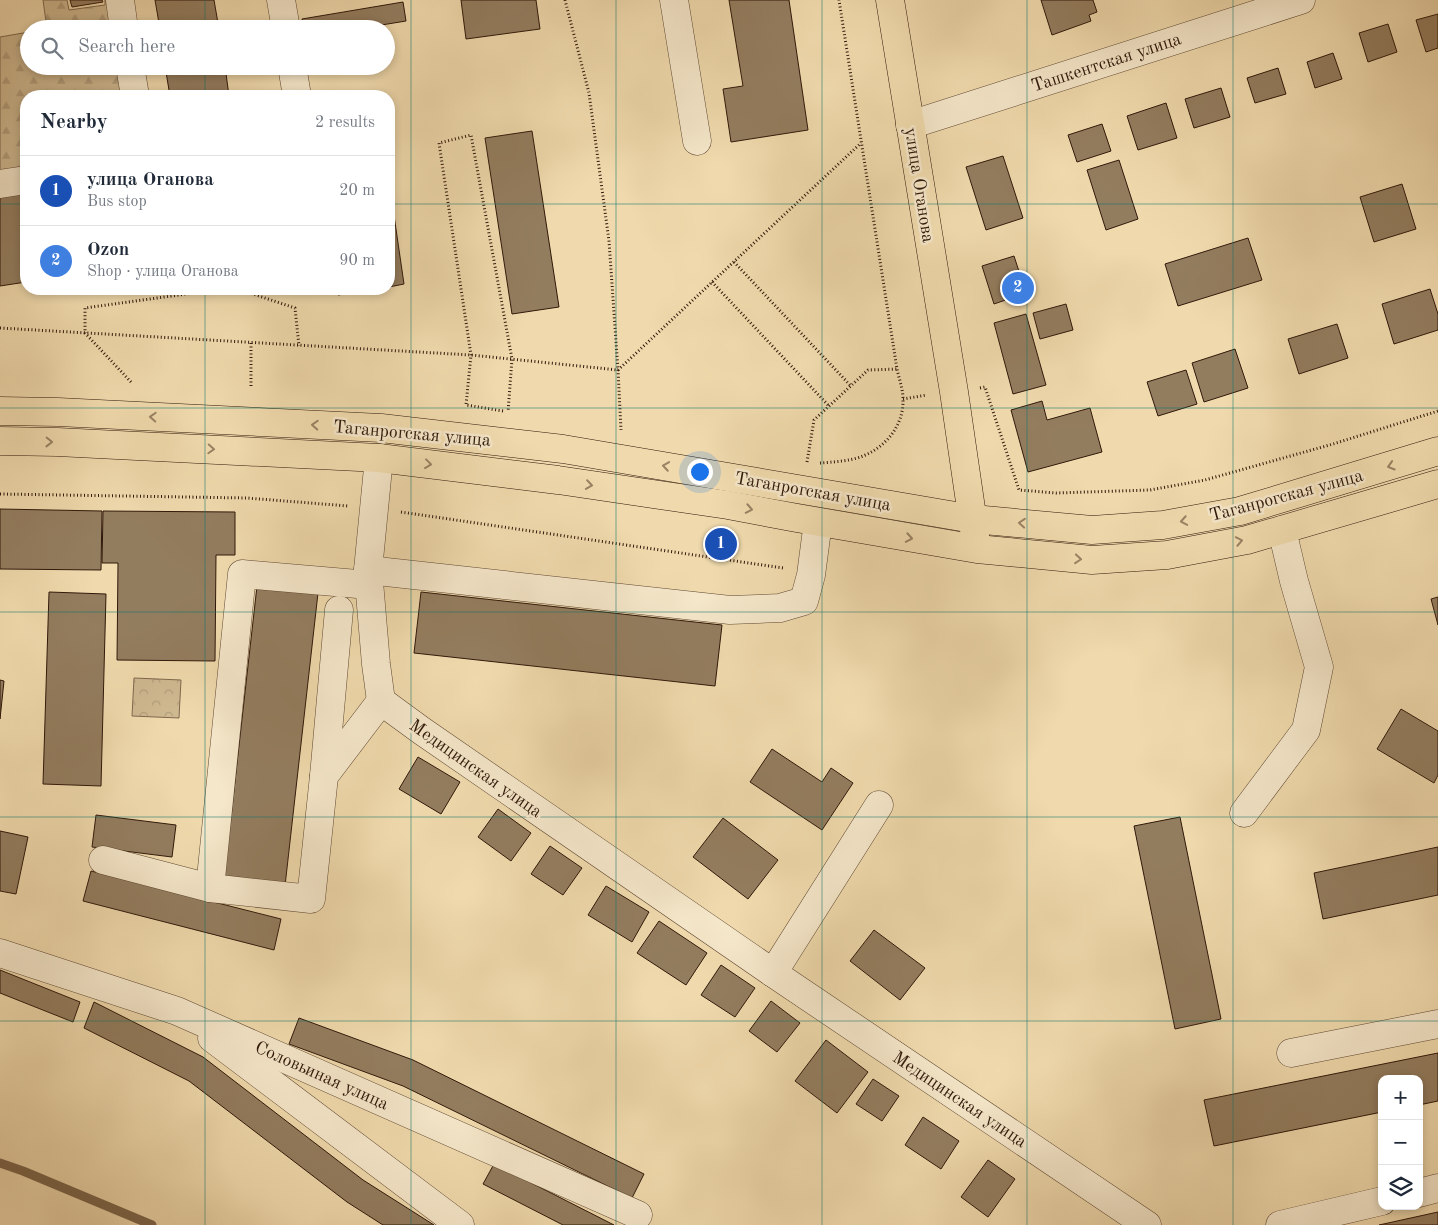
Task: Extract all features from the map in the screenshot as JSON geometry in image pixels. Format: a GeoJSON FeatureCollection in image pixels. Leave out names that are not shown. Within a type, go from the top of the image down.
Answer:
{"type":"FeatureCollection","features":[{"type":"Feature","properties":{"kind":"main road","name":"улица Оганова"},"geometry":{"type":"LineString","coordinates":[[890,0],[954,392],[977,549]]}},
{"type":"Feature","properties":{"kind":"main road","name":"Таганрогская улица"},"geometry":{"type":"LineString","coordinates":[[0,411],[58,412],[382,428],[564,449],[973,519],[1092,530],[1163,525],[1240,511],[1438,451]]}},
{"type":"Feature","properties":{"kind":"main road"},"geometry":{"type":"LineString","coordinates":[[379,458],[382,428]]}},
{"type":"Feature","properties":{"kind":"main road","name":"Таганрогская улица"},"geometry":{"type":"LineString","coordinates":[[0,441],[57,442],[379,458],[558,480],[728,505],[977,549],[1092,560],[1167,555],[1247,540],[1438,484]]}},
{"type":"Feature","properties":{"kind":"street"},"geometry":{"type":"LineString","coordinates":[[120,0],[123,20]]}},
{"type":"Feature","properties":{"kind":"street"},"geometry":{"type":"LineString","coordinates":[[281,0],[284,20]]}},
{"type":"Feature","properties":{"kind":"street"},"geometry":{"type":"LineString","coordinates":[[674,0],[697,141]]}},
{"type":"Feature","properties":{"kind":"street","name":"Ташкентская улица"},"geometry":{"type":"LineString","coordinates":[[910,125],[1302,0]]}},
{"type":"Feature","properties":{"kind":"street"},"geometry":{"type":"LineString","coordinates":[[132,75],[134,90]]}},
{"type":"Feature","properties":{"kind":"street"},"geometry":{"type":"LineString","coordinates":[[293,75],[295,90]]}},
{"type":"Feature","properties":{"kind":"street"},"geometry":{"type":"LineString","coordinates":[[0,184],[20,181]]}},
{"type":"Feature","properties":{"kind":"street"},"geometry":{"type":"LineString","coordinates":[[324,776],[381,701],[369,578],[379,458]]}},
{"type":"Feature","properties":{"kind":"street"},"geometry":{"type":"LineString","coordinates":[[210,888],[242,574],[369,578],[730,610],[780,608],[804,601],[811,576],[818,522]]}},
{"type":"Feature","properties":{"kind":"street"},"geometry":{"type":"LineString","coordinates":[[1244,813],[1306,730],[1319,668],[1294,581],[1282,530]]}},
{"type":"Feature","properties":{"kind":"street"},"geometry":{"type":"LineString","coordinates":[[103,860],[210,888],[311,899],[339,610]]}},
{"type":"Feature","properties":{"kind":"street","name":"Медицинская улица"},"geometry":{"type":"LineString","coordinates":[[381,701],[422,732],[773,973],[1147,1225]]}},
{"type":"Feature","properties":{"kind":"street"},"geometry":{"type":"LineString","coordinates":[[773,973],[879,806]]}},
{"type":"Feature","properties":{"kind":"street","name":"Соловьиная улица"},"geometry":{"type":"LineString","coordinates":[[0,953],[177,1011],[638,1215]]}},
{"type":"Feature","properties":{"kind":"street"},"geometry":{"type":"LineString","coordinates":[[177,1011],[460,1225]]}},
{"type":"Feature","properties":{"kind":"street"},"geometry":{"type":"LineString","coordinates":[[1291,1053],[1438,1024]]}},
{"type":"Feature","properties":{"kind":"street"},"geometry":{"type":"LineString","coordinates":[[1423,1192],[1438,1188]]}},
{"type":"Feature","properties":{"kind":"street"},"geometry":{"type":"LineString","coordinates":[[1280,1225],[1378,1202]]}},
{"type":"Feature","properties":{"kind":"path"},"geometry":{"type":"LineString","coordinates":[[565,0],[589,93],[609,241],[621,431]]}},
{"type":"Feature","properties":{"kind":"path"},"geometry":{"type":"LineString","coordinates":[[839,0],[903,399],[902,414],[894,431],[880,447],[862,457],[821,463],[807,462],[814,420],[868,370],[897,369]]}},
{"type":"Feature","properties":{"kind":"path"},"geometry":{"type":"LineString","coordinates":[[508,412],[512,359],[472,135],[439,143],[471,356],[466,405],[517,414]]}},
{"type":"Feature","properties":{"kind":"path"},"geometry":{"type":"LineString","coordinates":[[0,328],[471,356],[618,370],[861,143]]}},
{"type":"Feature","properties":{"kind":"path"},"geometry":{"type":"LineString","coordinates":[[734,262],[850,385]]}},
{"type":"Feature","properties":{"kind":"path"},"geometry":{"type":"LineString","coordinates":[[712,282],[829,406]]}},
{"type":"Feature","properties":{"kind":"path"},"geometry":{"type":"LineString","coordinates":[[131,382],[85,333],[85,308],[179,295]]}},
{"type":"Feature","properties":{"kind":"path"},"geometry":{"type":"LineString","coordinates":[[256,295],[295,308],[300,346]]}},
{"type":"Feature","properties":{"kind":"path"},"geometry":{"type":"LineString","coordinates":[[251,343],[251,386]]}},
{"type":"Feature","properties":{"kind":"path"},"geometry":{"type":"LineString","coordinates":[[903,399],[985,387],[1019,490],[1056,494],[1150,490],[1205,480],[1333,444],[1438,411]]}},
{"type":"Feature","properties":{"kind":"green space"},"geometry":{"type":"Polygon","coordinates":[[[43,0],[67,0],[69,10],[105,5],[105,0],[111,0],[114,20],[46,20],[43,0]]]}},
{"type":"Feature","properties":{"kind":"green space"},"geometry":{"type":"Polygon","coordinates":[[[20,34],[20,75],[124,75],[126,90],[20,90],[20,174],[0,177],[0,37],[20,34]]]}},
{"type":"Feature","properties":{"kind":"green space"},"geometry":{"type":"Polygon","coordinates":[[[134,678],[181,680],[179,718],[132,716],[134,678]]]}},
{"type":"Feature","properties":{"kind":"building"},"geometry":{"type":"Polygon","coordinates":[[[70,0],[102,0],[103,2],[72,7],[70,0]]]}},
{"type":"Feature","properties":{"kind":"building"},"geometry":{"type":"Polygon","coordinates":[[[155,0],[214,0],[217,20],[158,20],[155,0]]]}},
{"type":"Feature","properties":{"kind":"building"},"geometry":{"type":"Polygon","coordinates":[[[461,0],[536,0],[540,29],[466,39],[461,0]]]}},
{"type":"Feature","properties":{"kind":"building"},"geometry":{"type":"Polygon","coordinates":[[[729,0],[789,0],[808,130],[731,142],[723,89],[743,86],[729,0]]]}},
{"type":"Feature","properties":{"kind":"building"},"geometry":{"type":"Polygon","coordinates":[[[1041,0],[1093,0],[1097,12],[1089,15],[1091,21],[1052,35],[1041,0]]]}},
{"type":"Feature","properties":{"kind":"building"},"geometry":{"type":"Polygon","coordinates":[[[403,2],[406,21],[395,23],[395,20],[302,19],[403,2]]]}},
{"type":"Feature","properties":{"kind":"building"},"geometry":{"type":"Polygon","coordinates":[[[1438,14],[1438,48],[1426,52],[1416,20],[1438,14]]]}},
{"type":"Feature","properties":{"kind":"building"},"geometry":{"type":"Polygon","coordinates":[[[1388,24],[1397,52],[1368,62],[1359,33],[1388,24]]]}},
{"type":"Feature","properties":{"kind":"building"},"geometry":{"type":"Polygon","coordinates":[[[1333,53],[1342,79],[1315,88],[1307,62],[1333,53]]]}},
{"type":"Feature","properties":{"kind":"building"},"geometry":{"type":"Polygon","coordinates":[[[1278,68],[1286,94],[1255,103],[1247,78],[1278,68]]]}},
{"type":"Feature","properties":{"kind":"building"},"geometry":{"type":"Polygon","coordinates":[[[166,75],[226,75],[228,90],[169,90],[166,75]]]}},
{"type":"Feature","properties":{"kind":"building"},"geometry":{"type":"Polygon","coordinates":[[[1221,88],[1230,117],[1194,128],[1185,99],[1221,88]]]}},
{"type":"Feature","properties":{"kind":"building"},"geometry":{"type":"Polygon","coordinates":[[[1166,103],[1177,138],[1138,150],[1127,116],[1166,103]]]}},
{"type":"Feature","properties":{"kind":"building"},"geometry":{"type":"Polygon","coordinates":[[[1102,124],[1111,151],[1077,162],[1068,135],[1102,124]]]}},
{"type":"Feature","properties":{"kind":"building"},"geometry":{"type":"Polygon","coordinates":[[[532,131],[559,307],[512,314],[485,138],[532,131]]]}},
{"type":"Feature","properties":{"kind":"building"},"geometry":{"type":"Polygon","coordinates":[[[1003,156],[1023,218],[986,230],[966,167],[1003,156]]]}},
{"type":"Feature","properties":{"kind":"building"},"geometry":{"type":"Polygon","coordinates":[[[1119,160],[1138,219],[1106,230],[1087,170],[1119,160]]]}},
{"type":"Feature","properties":{"kind":"building"},"geometry":{"type":"Polygon","coordinates":[[[1402,184],[1416,229],[1374,242],[1360,197],[1402,184]]]}},
{"type":"Feature","properties":{"kind":"building"},"geometry":{"type":"Polygon","coordinates":[[[20,191],[20,283],[0,286],[0,195],[20,191]]]}},
{"type":"Feature","properties":{"kind":"building"},"geometry":{"type":"Polygon","coordinates":[[[395,222],[404,284],[395,286],[395,222]]]}},
{"type":"Feature","properties":{"kind":"building"},"geometry":{"type":"Polygon","coordinates":[[[1248,238],[1262,280],[1178,306],[1165,264],[1248,238]]]}},
{"type":"Feature","properties":{"kind":"building"},"geometry":{"type":"Polygon","coordinates":[[[1014,256],[1026,293],[994,304],[982,266],[1014,256]]]}},
{"type":"Feature","properties":{"kind":"building"},"geometry":{"type":"Polygon","coordinates":[[[1430,289],[1438,314],[1438,330],[1394,344],[1382,304],[1430,289]]]}},
{"type":"Feature","properties":{"kind":"building"},"geometry":{"type":"Polygon","coordinates":[[[1066,304],[1073,330],[1040,339],[1033,313],[1066,304]]]}},
{"type":"Feature","properties":{"kind":"building"},"geometry":{"type":"Polygon","coordinates":[[[1026,314],[1046,385],[1013,394],[994,323],[1026,314]]]}},
{"type":"Feature","properties":{"kind":"building"},"geometry":{"type":"Polygon","coordinates":[[[1337,324],[1348,358],[1299,374],[1288,339],[1337,324]]]}},
{"type":"Feature","properties":{"kind":"building"},"geometry":{"type":"Polygon","coordinates":[[[1235,349],[1248,388],[1204,402],[1192,363],[1235,349]]]}},
{"type":"Feature","properties":{"kind":"building"},"geometry":{"type":"Polygon","coordinates":[[[1186,370],[1197,404],[1158,416],[1147,382],[1186,370]]]}},
{"type":"Feature","properties":{"kind":"building"},"geometry":{"type":"Polygon","coordinates":[[[1042,401],[1047,420],[1090,408],[1102,452],[1028,472],[1011,410],[1042,401]]]}},
{"type":"Feature","properties":{"kind":"building"},"geometry":{"type":"Polygon","coordinates":[[[0,509],[102,511],[101,570],[0,569],[0,509]]]}},
{"type":"Feature","properties":{"kind":"building"},"geometry":{"type":"Polygon","coordinates":[[[103,511],[235,512],[235,555],[216,555],[215,661],[117,660],[118,563],[102,563],[103,511]]]}},
{"type":"Feature","properties":{"kind":"building"},"geometry":{"type":"Polygon","coordinates":[[[257,586],[318,593],[285,886],[224,879],[257,586]]]}},
{"type":"Feature","properties":{"kind":"building"},"geometry":{"type":"Polygon","coordinates":[[[49,592],[106,594],[101,786],[43,784],[49,592]]]}},
{"type":"Feature","properties":{"kind":"building"},"geometry":{"type":"Polygon","coordinates":[[[421,592],[722,625],[715,686],[414,653],[421,592]]]}},
{"type":"Feature","properties":{"kind":"building"},"geometry":{"type":"Polygon","coordinates":[[[1438,597],[1438,625],[1431,599],[1438,597]]]}},
{"type":"Feature","properties":{"kind":"building"},"geometry":{"type":"Polygon","coordinates":[[[0,680],[4,681],[0,719],[0,680]]]}},
{"type":"Feature","properties":{"kind":"building"},"geometry":{"type":"Polygon","coordinates":[[[1401,709],[1438,731],[1438,775],[1434,783],[1377,749],[1401,709]]]}},
{"type":"Feature","properties":{"kind":"building"},"geometry":{"type":"Polygon","coordinates":[[[772,749],[822,782],[831,768],[853,783],[822,830],[750,782],[772,749]]]}},
{"type":"Feature","properties":{"kind":"building"},"geometry":{"type":"Polygon","coordinates":[[[418,757],[460,782],[441,814],[399,789],[418,757]]]}},
{"type":"Feature","properties":{"kind":"building"},"geometry":{"type":"Polygon","coordinates":[[[498,809],[531,833],[511,861],[478,837],[498,809]]]}},
{"type":"Feature","properties":{"kind":"building"},"geometry":{"type":"Polygon","coordinates":[[[96,815],[176,825],[172,857],[92,847],[96,815]]]}},
{"type":"Feature","properties":{"kind":"building"},"geometry":{"type":"Polygon","coordinates":[[[1180,817],[1221,1019],[1175,1029],[1134,826],[1180,817]]]}},
{"type":"Feature","properties":{"kind":"building"},"geometry":{"type":"Polygon","coordinates":[[[723,818],[778,860],[748,899],[693,857],[723,818]]]}},
{"type":"Feature","properties":{"kind":"building"},"geometry":{"type":"Polygon","coordinates":[[[0,831],[28,837],[16,894],[0,891],[0,831]]]}},
{"type":"Feature","properties":{"kind":"building"},"geometry":{"type":"Polygon","coordinates":[[[550,846],[582,868],[563,895],[531,874],[550,846]]]}},
{"type":"Feature","properties":{"kind":"building"},"geometry":{"type":"Polygon","coordinates":[[[1438,847],[1438,895],[1323,919],[1314,873],[1438,847]]]}},
{"type":"Feature","properties":{"kind":"building"},"geometry":{"type":"Polygon","coordinates":[[[91,871],[281,919],[274,950],[83,901],[91,871]]]}},
{"type":"Feature","properties":{"kind":"building"},"geometry":{"type":"Polygon","coordinates":[[[606,886],[649,912],[632,942],[588,915],[606,886]]]}},
{"type":"Feature","properties":{"kind":"building"},"geometry":{"type":"Polygon","coordinates":[[[659,921],[707,953],[686,985],[637,953],[659,921]]]}},
{"type":"Feature","properties":{"kind":"building"},"geometry":{"type":"Polygon","coordinates":[[[874,930],[925,968],[900,1000],[850,961],[874,930]]]}},
{"type":"Feature","properties":{"kind":"building"},"geometry":{"type":"Polygon","coordinates":[[[721,965],[755,988],[735,1017],[701,995],[721,965]]]}},
{"type":"Feature","properties":{"kind":"building"},"geometry":{"type":"Polygon","coordinates":[[[0,970],[80,1002],[73,1022],[0,993],[0,970]]]}},
{"type":"Feature","properties":{"kind":"building"},"geometry":{"type":"Polygon","coordinates":[[[771,1001],[800,1023],[777,1052],[749,1031],[771,1001]]]}},
{"type":"Feature","properties":{"kind":"building"},"geometry":{"type":"Polygon","coordinates":[[[94,1002],[203,1057],[363,1180],[434,1225],[383,1225],[347,1202],[189,1081],[84,1028],[94,1002]]]}},
{"type":"Feature","properties":{"kind":"building"},"geometry":{"type":"Polygon","coordinates":[[[299,1018],[413,1060],[644,1174],[632,1198],[403,1086],[289,1044],[299,1018]]]}},
{"type":"Feature","properties":{"kind":"building"},"geometry":{"type":"Polygon","coordinates":[[[826,1040],[868,1072],[837,1113],[795,1081],[826,1040]]]}},
{"type":"Feature","properties":{"kind":"building"},"geometry":{"type":"Polygon","coordinates":[[[1438,1053],[1438,1101],[1423,1104],[1423,1075],[1378,1075],[1378,1113],[1214,1146],[1204,1100],[1438,1053]]]}},
{"type":"Feature","properties":{"kind":"building"},"geometry":{"type":"Polygon","coordinates":[[[873,1079],[899,1096],[882,1121],[856,1104],[873,1079]]]}},
{"type":"Feature","properties":{"kind":"building"},"geometry":{"type":"Polygon","coordinates":[[[923,1117],[959,1141],[941,1169],[905,1145],[923,1117]]]}},
{"type":"Feature","properties":{"kind":"building"},"geometry":{"type":"Polygon","coordinates":[[[988,1160],[1015,1179],[988,1217],[961,1197],[988,1160]]]}},
{"type":"Feature","properties":{"kind":"building"},"geometry":{"type":"Polygon","coordinates":[[[494,1164],[614,1225],[563,1225],[483,1184],[494,1164]]]}},
{"type":"Feature","properties":{"kind":"building"},"geometry":{"type":"Polygon","coordinates":[[[1438,1212],[1438,1225],[1379,1225],[1438,1212]]]}},
{"type":"Feature","properties":{"kind":"waterway"},"geometry":{"type":"LineString","coordinates":[[0,1163],[152,1225]]}},
{"type":"Feature","properties":{"kind":"place","name":"Ozon"},"geometry":{"type":"Point","coordinates":[1018,288]}},
{"type":"Feature","properties":{"kind":"place","name":"улица Оганова"},"geometry":{"type":"Point","coordinates":[721,544]}}]}
